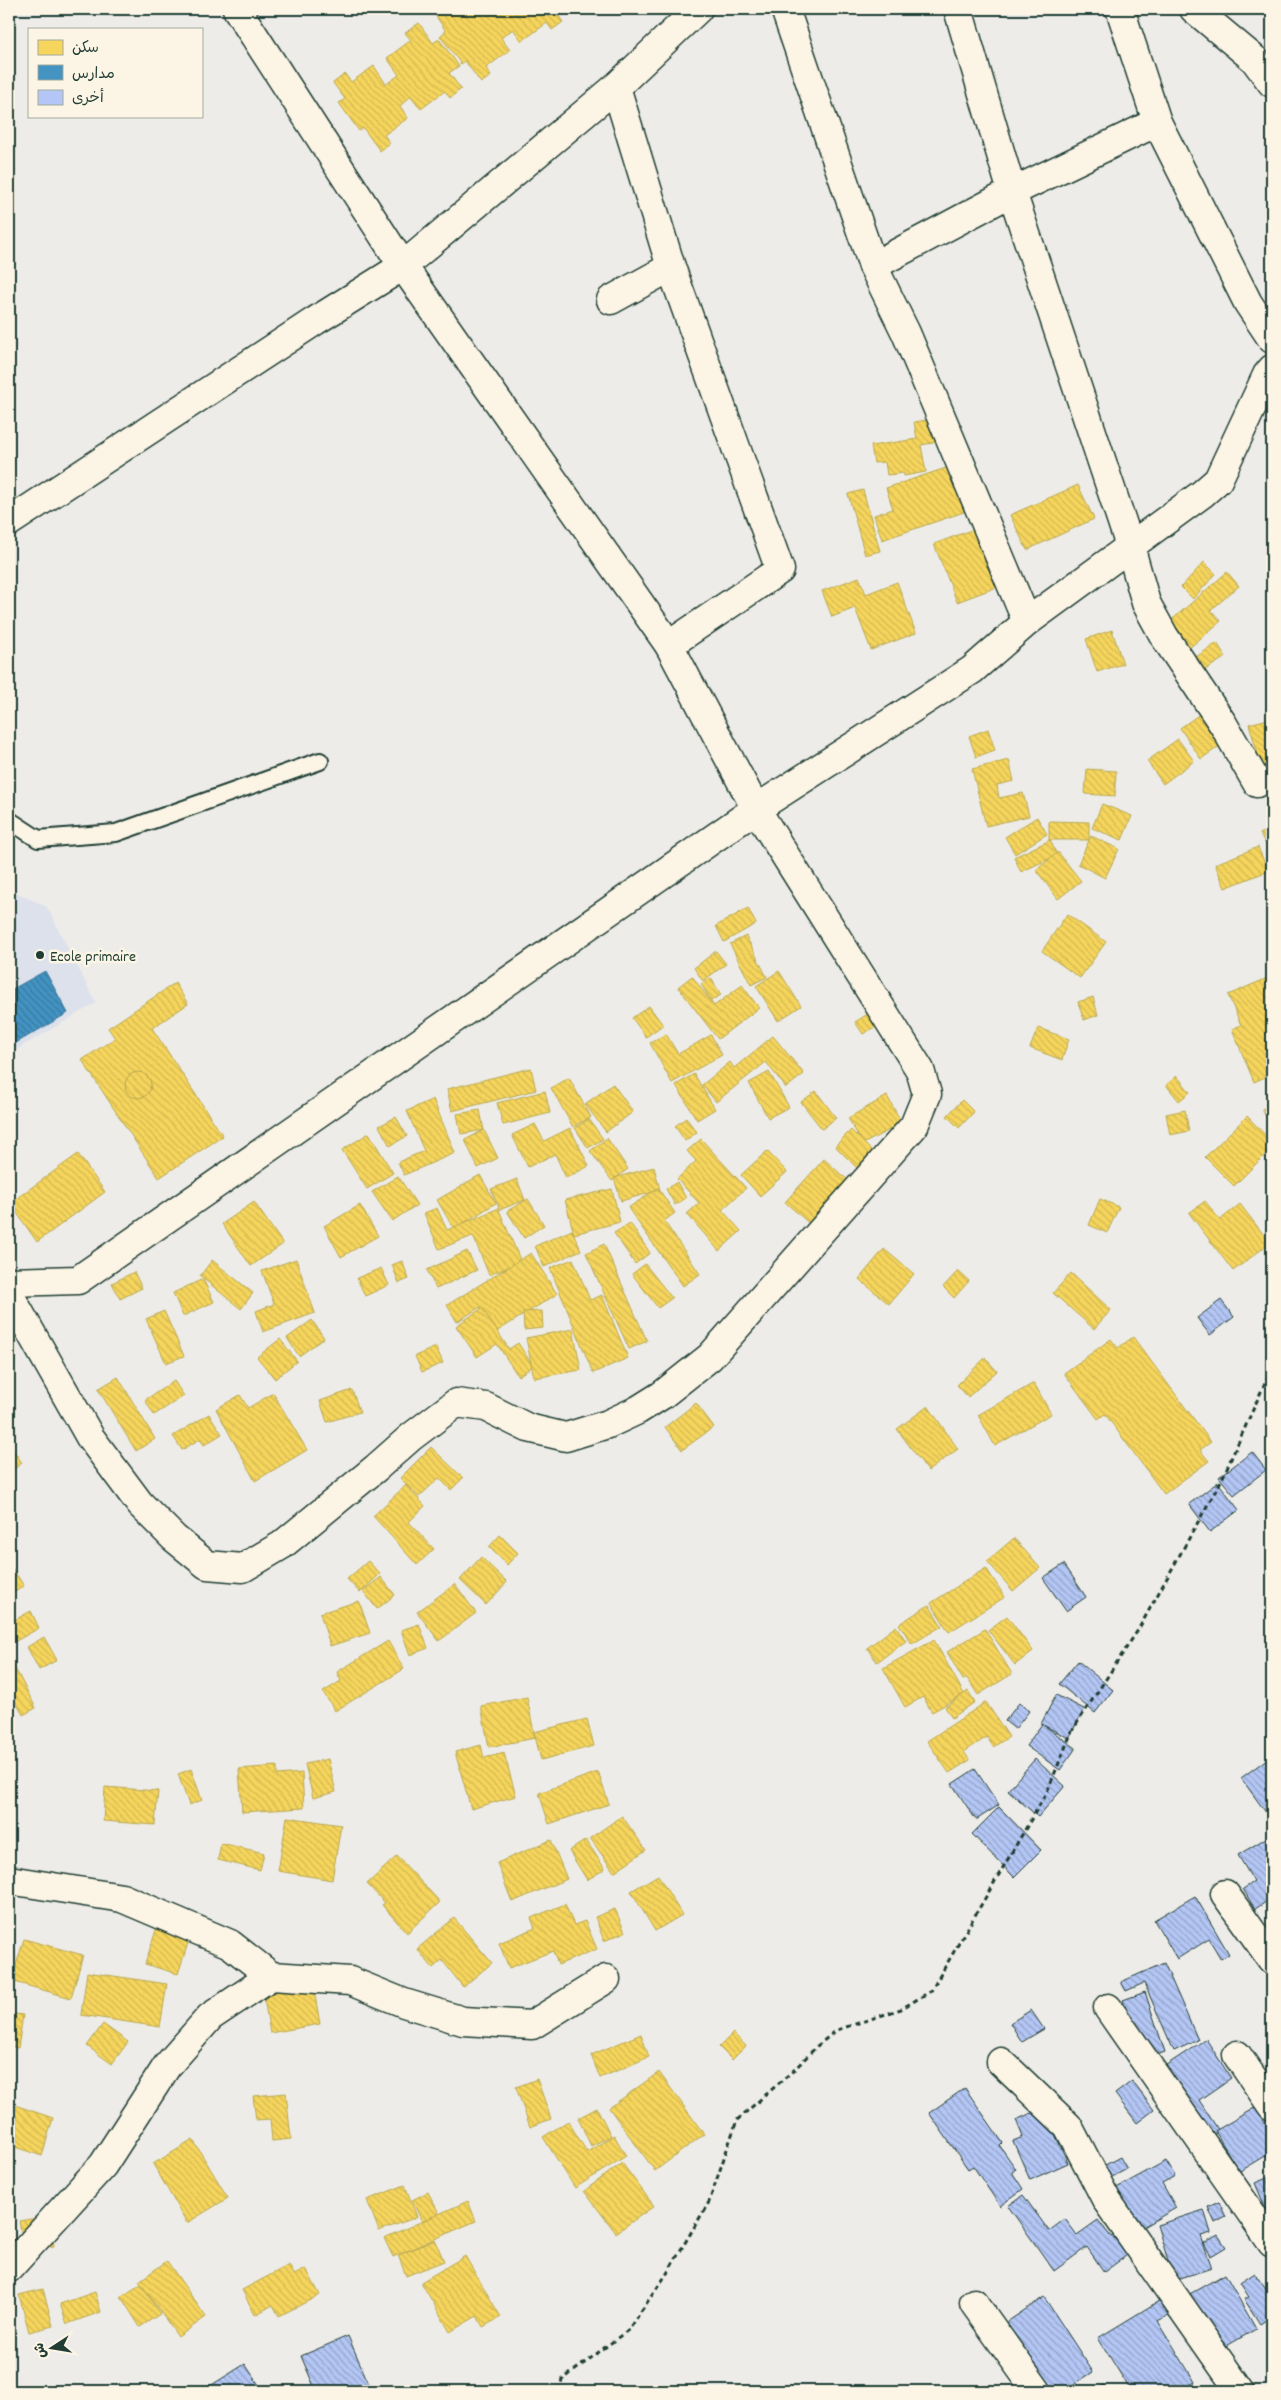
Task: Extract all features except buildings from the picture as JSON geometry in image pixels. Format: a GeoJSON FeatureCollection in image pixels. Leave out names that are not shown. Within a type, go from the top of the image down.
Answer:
{"type":"FeatureCollection","features":[{"type":"Feature","properties":{"kind":"street"},"geometry":{"type":"LineString","coordinates":[[9,1294],[90,1437],[140,1504],[174,1538],[207,1565],[243,1568],[282,1545],[456,1403],[486,1407],[528,1428],[566,1437],[608,1424],[638,1410],[662,1395],[710,1357],[883,1162],[914,1126],[927,1094],[915,1062],[756,809],[669,645],[403,266],[237,9]]}},
{"type":"Feature","properties":{"kind":"street"},"geometry":{"type":"LineString","coordinates":[[9,522],[315,321],[403,266],[616,87],[698,9]]}},
{"type":"Feature","properties":{"kind":"street"},"geometry":{"type":"LineString","coordinates":[[786,9],[873,266],[906,333],[1027,622]]}},
{"type":"Feature","properties":{"kind":"street"},"geometry":{"type":"LineString","coordinates":[[958,9],[1012,192],[1130,546],[1146,603],[1159,628],[1223,724],[1257,783]]}},
{"type":"Feature","properties":{"kind":"street"},"geometry":{"type":"LineString","coordinates":[[1194,9],[1254,59],[1272,83]]}},
{"type":"Feature","properties":{"kind":"street"},"geometry":{"type":"LineString","coordinates":[[1124,10],[1158,122],[1248,303],[1272,339]]}},
{"type":"Feature","properties":{"kind":"street"},"geometry":{"type":"LineString","coordinates":[[616,87],[671,267],[780,570],[669,645]]}},
{"type":"Feature","properties":{"kind":"street"},"geometry":{"type":"LineString","coordinates":[[873,266],[1012,192],[1158,122]]}},
{"type":"Feature","properties":{"kind":"street"},"geometry":{"type":"LineString","coordinates":[[611,300],[671,267]]}},
{"type":"Feature","properties":{"kind":"street"},"geometry":{"type":"LineString","coordinates":[[9,1282],[78,1280],[756,809],[972,670],[1027,622],[1202,494],[1218,480],[1266,375],[1272,369]]}},
{"type":"Feature","properties":{"kind":"street"},"geometry":{"type":"LineString","coordinates":[[9,1880],[122,1898],[230,1944],[271,1976],[350,1981],[404,2002],[463,2021],[532,2025],[606,1979]]}},
{"type":"Feature","properties":{"kind":"street"},"geometry":{"type":"LineString","coordinates":[[1225,1894],[1272,1960]]}},
{"type":"Feature","properties":{"kind":"street"},"geometry":{"type":"LineString","coordinates":[[9,2268],[103,2165],[167,2066],[210,2017],[271,1976]]}},
{"type":"Feature","properties":{"kind":"street"},"geometry":{"type":"LineString","coordinates":[[1108,2008],[1272,2243]]}},
{"type":"Feature","properties":{"kind":"street"},"geometry":{"type":"LineString","coordinates":[[1237,2055],[1272,2106]]}},
{"type":"Feature","properties":{"kind":"street"},"geometry":{"type":"LineString","coordinates":[[1002,2062],[1068,2126],[1107,2201],[1240,2391]]}},
{"type":"Feature","properties":{"kind":"street"},"geometry":{"type":"LineString","coordinates":[[974,2303],[1037,2391]]}},
{"type":"Feature","properties":{"kind":"lane"},"geometry":{"type":"LineString","coordinates":[[9,820],[38,839],[116,833],[320,761]]}},
{"type":"Feature","properties":{"kind":"path"},"geometry":{"type":"LineString","coordinates":[[558,2391],[562,2380],[628,2330],[666,2275],[709,2202],[737,2120],[837,2030],[901,2009],[931,1991],[1047,1792],[1072,1731],[1138,1630],[1222,1479],[1272,1367]]}},
{"type":"Feature","properties":{"kind":"shaded area","name":"Ecole primaire"},"geometry":{"type":"Polygon","coordinates":[[[9,889],[47,907],[96,1003],[9,1054],[9,889]]]}},
{"type":"Feature","properties":{"kind":"place","name":"Ecole primaire"},"geometry":{"type":"Point","coordinates":[40,955]}}]}
